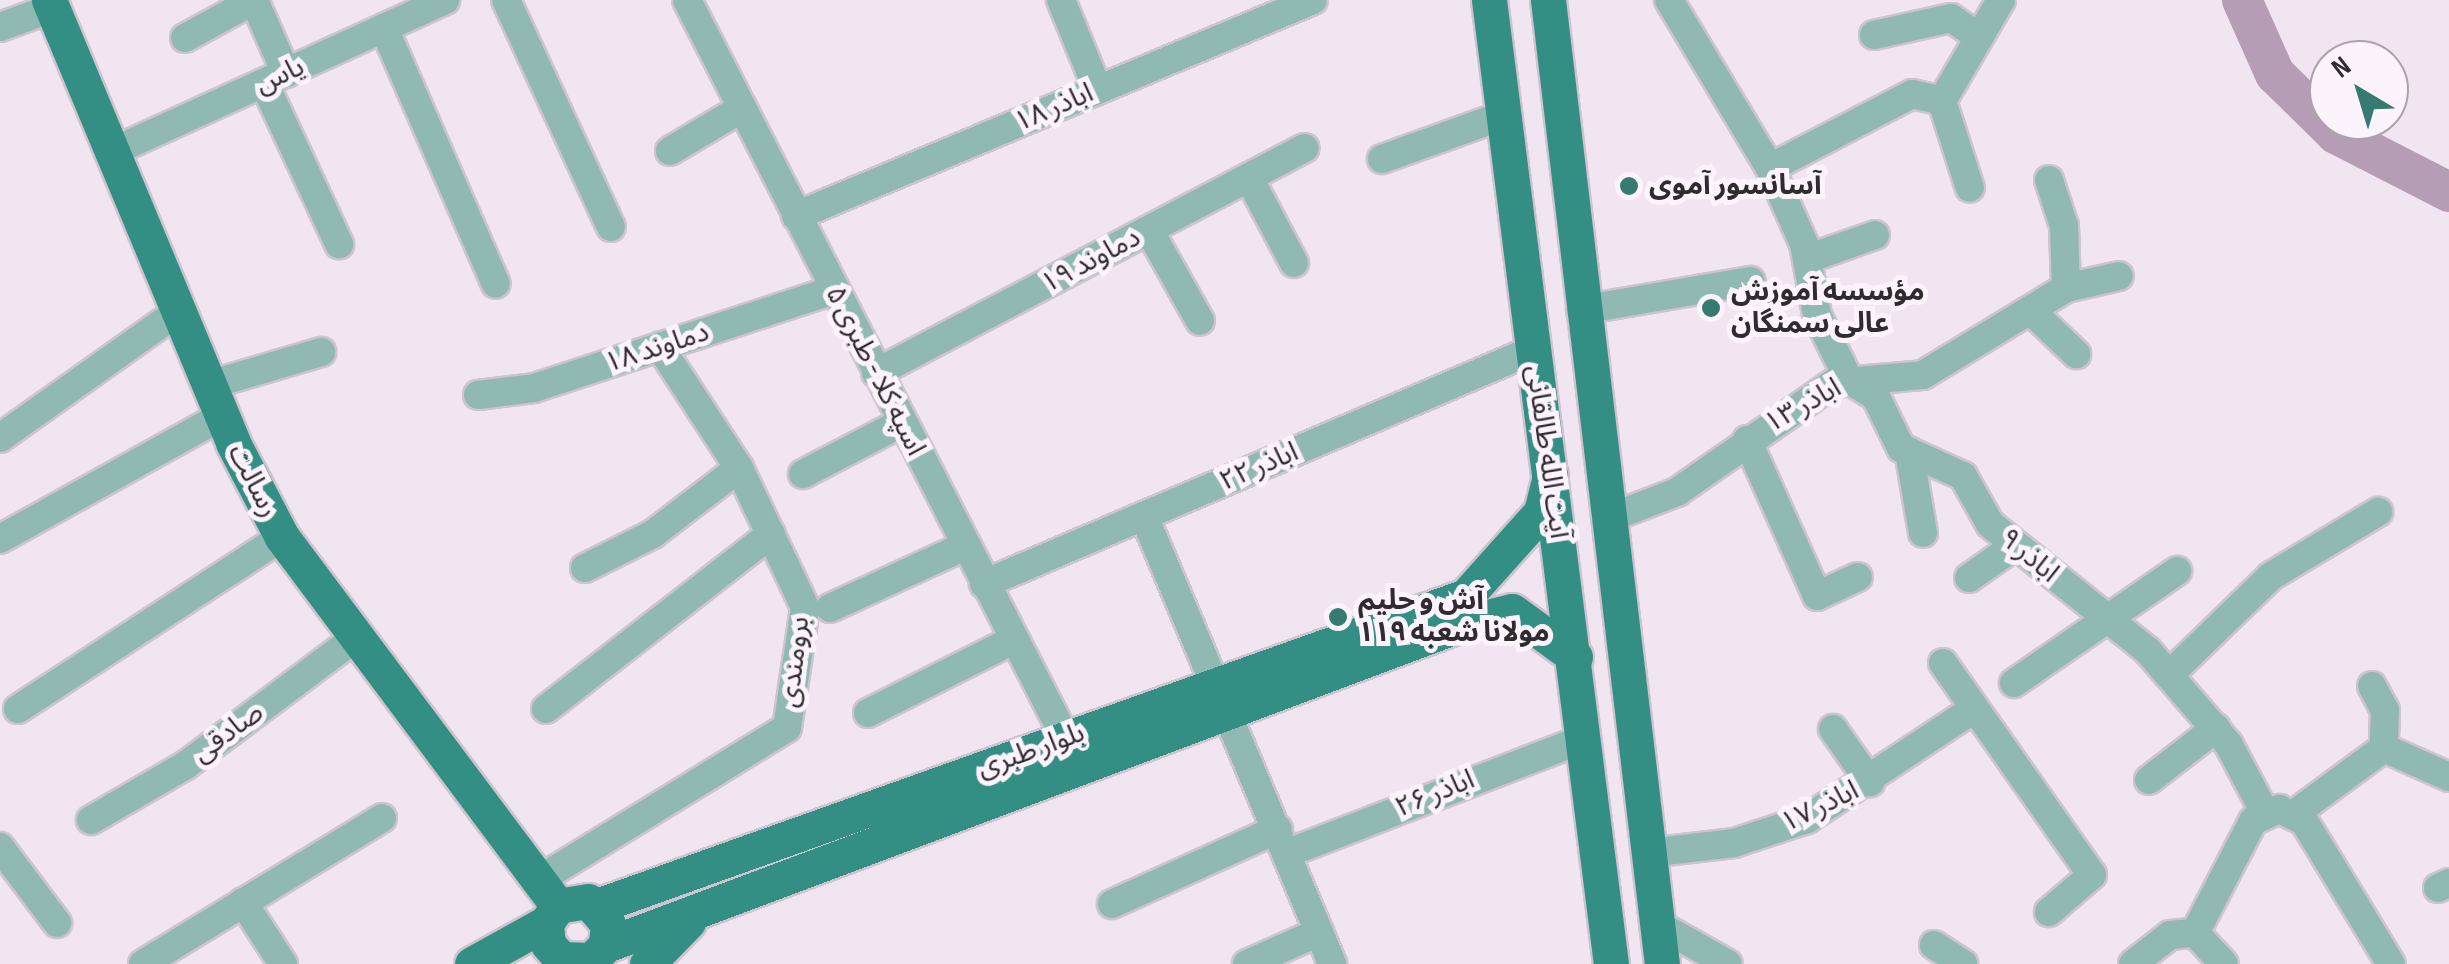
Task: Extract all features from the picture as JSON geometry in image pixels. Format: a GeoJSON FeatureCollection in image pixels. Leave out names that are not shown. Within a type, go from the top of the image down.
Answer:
{"type":"FeatureCollection","features":[{"type":"Feature","properties":{"kind":"main road","name":"آیت الله طالقانی"},"geometry":{"type":"LineString","coordinates":[[1489,0],[1612,964]]}},
{"type":"Feature","properties":{"kind":"main road","name":"آیت الله طالقانی"},"geometry":{"type":"LineString","coordinates":[[1548,0],[1581,310],[1662,964]]}},
{"type":"Feature","properties":{"kind":"main road","name":"رسالت"},"geometry":{"type":"LineString","coordinates":[[51,4],[216,401],[282,538],[358,636],[549,902]]}},
{"type":"Feature","properties":{"kind":"main road"},"geometry":{"type":"LineString","coordinates":[[1466,609],[1540,512],[1550,475]]}},
{"type":"Feature","properties":{"kind":"main road","name":"بلوار طبری"},"geometry":{"type":"LineString","coordinates":[[577,958],[1226,697],[1466,609],[1512,611],[1575,657]]}},
{"type":"Feature","properties":{"kind":"main road","name":"بلوار طبری"},"geometry":{"type":"LineString","coordinates":[[597,906],[1066,739],[1226,697]]}},
{"type":"Feature","properties":{"kind":"main road"},"geometry":{"type":"LineString","coordinates":[[647,964],[700,912],[733,897]]}},
{"type":"Feature","properties":{"kind":"main road"},"geometry":{"type":"LineString","coordinates":[[472,964],[549,902],[577,899],[597,906],[608,924],[577,958],[548,944],[549,902]]}},
{"type":"Feature","properties":{"kind":"street"},"geometry":{"type":"LineString","coordinates":[[184,38],[254,0],[275,78],[339,244]]}},
{"type":"Feature","properties":{"kind":"street","name":"یاس"},"geometry":{"type":"LineString","coordinates":[[114,151],[445,0]]}},
{"type":"Feature","properties":{"kind":"street"},"geometry":{"type":"LineString","coordinates":[[506,0],[612,227]]}},
{"type":"Feature","properties":{"kind":"street"},"geometry":{"type":"LineString","coordinates":[[1061,0],[1098,90]]}},
{"type":"Feature","properties":{"kind":"street","name":"اباذر ۱۸"},"geometry":{"type":"LineString","coordinates":[[796,216],[1098,90],[1276,7],[1313,0]]}},
{"type":"Feature","properties":{"kind":"street"},"geometry":{"type":"LineString","coordinates":[[1669,0],[1770,168],[1807,259],[1817,315],[1848,380],[1876,397],[1909,451],[1923,533]]}},
{"type":"Feature","properties":{"kind":"street"},"geometry":{"type":"LineString","coordinates":[[1970,188],[1942,101],[2001,0]]}},
{"type":"Feature","properties":{"kind":"street","name":"اسپه کلا - طبری ۵"},"geometry":{"type":"LineString","coordinates":[[692,2],[833,290],[1066,739]]}},
{"type":"Feature","properties":{"kind":"street"},"geometry":{"type":"LineString","coordinates":[[0,27],[51,4]]}},
{"type":"Feature","properties":{"kind":"street"},"geometry":{"type":"LineString","coordinates":[[1874,35],[1951,18],[1979,37]]}},
{"type":"Feature","properties":{"kind":"street"},"geometry":{"type":"LineString","coordinates":[[384,28],[496,284]]}},
{"type":"Feature","properties":{"kind":"street"},"geometry":{"type":"LineString","coordinates":[[1770,168],[1912,94],[1942,101]]}},
{"type":"Feature","properties":{"kind":"street"},"geometry":{"type":"LineString","coordinates":[[670,151],[742,108]]}},
{"type":"Feature","properties":{"kind":"street"},"geometry":{"type":"LineString","coordinates":[[1382,159],[1504,115]]}},
{"type":"Feature","properties":{"kind":"street","name":"دماوند ۱۹"},"geometry":{"type":"LineString","coordinates":[[876,373],[1306,148]]}},
{"type":"Feature","properties":{"kind":"street"},"geometry":{"type":"LineString","coordinates":[[1249,178],[1294,263]]}},
{"type":"Feature","properties":{"kind":"street"},"geometry":{"type":"LineString","coordinates":[[2049,180],[2064,226],[2066,288]]}},
{"type":"Feature","properties":{"kind":"street"},"geometry":{"type":"LineString","coordinates":[[1149,230],[1200,321]]}},
{"type":"Feature","properties":{"kind":"street"},"geometry":{"type":"LineString","coordinates":[[1807,259],[1875,236]]}},
{"type":"Feature","properties":{"kind":"street","name":"اباذر ۱۳"},"geometry":{"type":"LineString","coordinates":[[1607,519],[1677,492],[1747,440],[1848,380],[1923,375],[2066,288],[2119,276]]}},
{"type":"Feature","properties":{"kind":"street"},"geometry":{"type":"LineString","coordinates":[[1581,310],[1751,280]]}},
{"type":"Feature","properties":{"kind":"street","name":"دماوند ۱۸"},"geometry":{"type":"LineString","coordinates":[[478,395],[534,388],[833,290]]}},
{"type":"Feature","properties":{"kind":"street"},"geometry":{"type":"LineString","coordinates":[[0,438],[179,310]]}},
{"type":"Feature","properties":{"kind":"street"},"geometry":{"type":"LineString","coordinates":[[2030,310],[2076,354]]}},
{"type":"Feature","properties":{"kind":"street","name":"برومندی"},"geometry":{"type":"LineString","coordinates":[[549,902],[787,728],[804,608],[738,468],[660,348]]}},
{"type":"Feature","properties":{"kind":"street","name":"اباذر ۲۲"},"geometry":{"type":"LineString","coordinates":[[984,584],[1534,350]]}},
{"type":"Feature","properties":{"kind":"street"},"geometry":{"type":"LineString","coordinates":[[0,539],[216,401],[321,352]]}},
{"type":"Feature","properties":{"kind":"street"},"geometry":{"type":"LineString","coordinates":[[803,474],[902,422]]}},
{"type":"Feature","properties":{"kind":"street"},"geometry":{"type":"LineString","coordinates":[[1747,440],[1817,596],[1858,577]]}},
{"type":"Feature","properties":{"kind":"street","name":"اباذر ۹"},"geometry":{"type":"LineString","coordinates":[[1909,451],[1963,476],[1990,524],[2170,675],[2216,728],[2279,815],[2336,868],[2391,964]]}},
{"type":"Feature","properties":{"kind":"street"},"geometry":{"type":"LineString","coordinates":[[585,568],[652,534],[738,468]]}},
{"type":"Feature","properties":{"kind":"street"},"geometry":{"type":"LineString","coordinates":[[2170,675],[2271,576],[2378,512]]}},
{"type":"Feature","properties":{"kind":"street"},"geometry":{"type":"LineString","coordinates":[[1144,516],[1226,697],[1332,964]]}},
{"type":"Feature","properties":{"kind":"street"},"geometry":{"type":"LineString","coordinates":[[546,709],[771,534]]}},
{"type":"Feature","properties":{"kind":"street"},"geometry":{"type":"LineString","coordinates":[[18,710],[282,538]]}},
{"type":"Feature","properties":{"kind":"street"},"geometry":{"type":"LineString","coordinates":[[1969,578],[2016,545]]}},
{"type":"Feature","properties":{"kind":"street"},"geometry":{"type":"LineString","coordinates":[[830,608],[965,546]]}},
{"type":"Feature","properties":{"kind":"street"},"geometry":{"type":"LineString","coordinates":[[2014,683],[2177,570]]}},
{"type":"Feature","properties":{"kind":"street","name":"صادقی"},"geometry":{"type":"LineString","coordinates":[[91,820],[186,765],[358,636]]}},
{"type":"Feature","properties":{"kind":"street"},"geometry":{"type":"LineString","coordinates":[[868,713],[1013,640]]}},
{"type":"Feature","properties":{"kind":"street"},"geometry":{"type":"LineString","coordinates":[[1943,664],[1972,712],[2092,875],[2049,912]]}},
{"type":"Feature","properties":{"kind":"street"},"geometry":{"type":"LineString","coordinates":[[2372,686],[2385,710],[2384,748]]}},
{"type":"Feature","properties":{"kind":"street","name":"اباذر ۱۷"},"geometry":{"type":"LineString","coordinates":[[1648,853],[1734,843],[1807,818],[1870,782],[1972,712]]}},
{"type":"Feature","properties":{"kind":"street"},"geometry":{"type":"LineString","coordinates":[[2149,780],[2216,728]]}},
{"type":"Feature","properties":{"kind":"street"},"geometry":{"type":"LineString","coordinates":[[1833,730],[1870,782]]}},
{"type":"Feature","properties":{"kind":"street","name":"اباذر ۲۶"},"geometry":{"type":"LineString","coordinates":[[1112,904],[1583,739]]}},
{"type":"Feature","properties":{"kind":"street"},"geometry":{"type":"LineString","coordinates":[[2384,748],[2449,776]]}},
{"type":"Feature","properties":{"kind":"street"},"geometry":{"type":"LineString","coordinates":[[2195,933],[2221,872],[2279,815],[2384,748]]}},
{"type":"Feature","properties":{"kind":"street"},"geometry":{"type":"LineString","coordinates":[[143,964],[382,818]]}},
{"type":"Feature","properties":{"kind":"street"},"geometry":{"type":"LineString","coordinates":[[0,848],[57,924]]}},
{"type":"Feature","properties":{"kind":"street"},"geometry":{"type":"LineString","coordinates":[[243,902],[283,964]]}},
{"type":"Feature","properties":{"kind":"street"},"geometry":{"type":"LineString","coordinates":[[1657,924],[1728,964]]}},
{"type":"Feature","properties":{"kind":"street"},"geometry":{"type":"LineString","coordinates":[[1247,964],[1319,932]]}},
{"type":"Feature","properties":{"kind":"street"},"geometry":{"type":"LineString","coordinates":[[2133,964],[2170,935],[2195,933]]}},
{"type":"Feature","properties":{"kind":"street"},"geometry":{"type":"LineString","coordinates":[[2195,933],[2224,964]]}},
{"type":"Feature","properties":{"kind":"street"},"geometry":{"type":"LineString","coordinates":[[1934,945],[1962,964]]}},
{"type":"Feature","properties":{"kind":"waterway"},"geometry":{"type":"LineString","coordinates":[[2242,0],[2275,74],[2336,134],[2449,192]]}},
{"type":"Feature","properties":{"kind":"place","name":"آسانسور آموی"},"geometry":{"type":"Point","coordinates":[1629,186]}},
{"type":"Feature","properties":{"kind":"place","name":"مؤسسه آموزش عالی سمنگان"},"geometry":{"type":"Point","coordinates":[1711,308]}},
{"type":"Feature","properties":{"kind":"place","name":"آش و حلیم مولانا شعبه ۱۱۹"},"geometry":{"type":"Point","coordinates":[1338,617]}}]}
